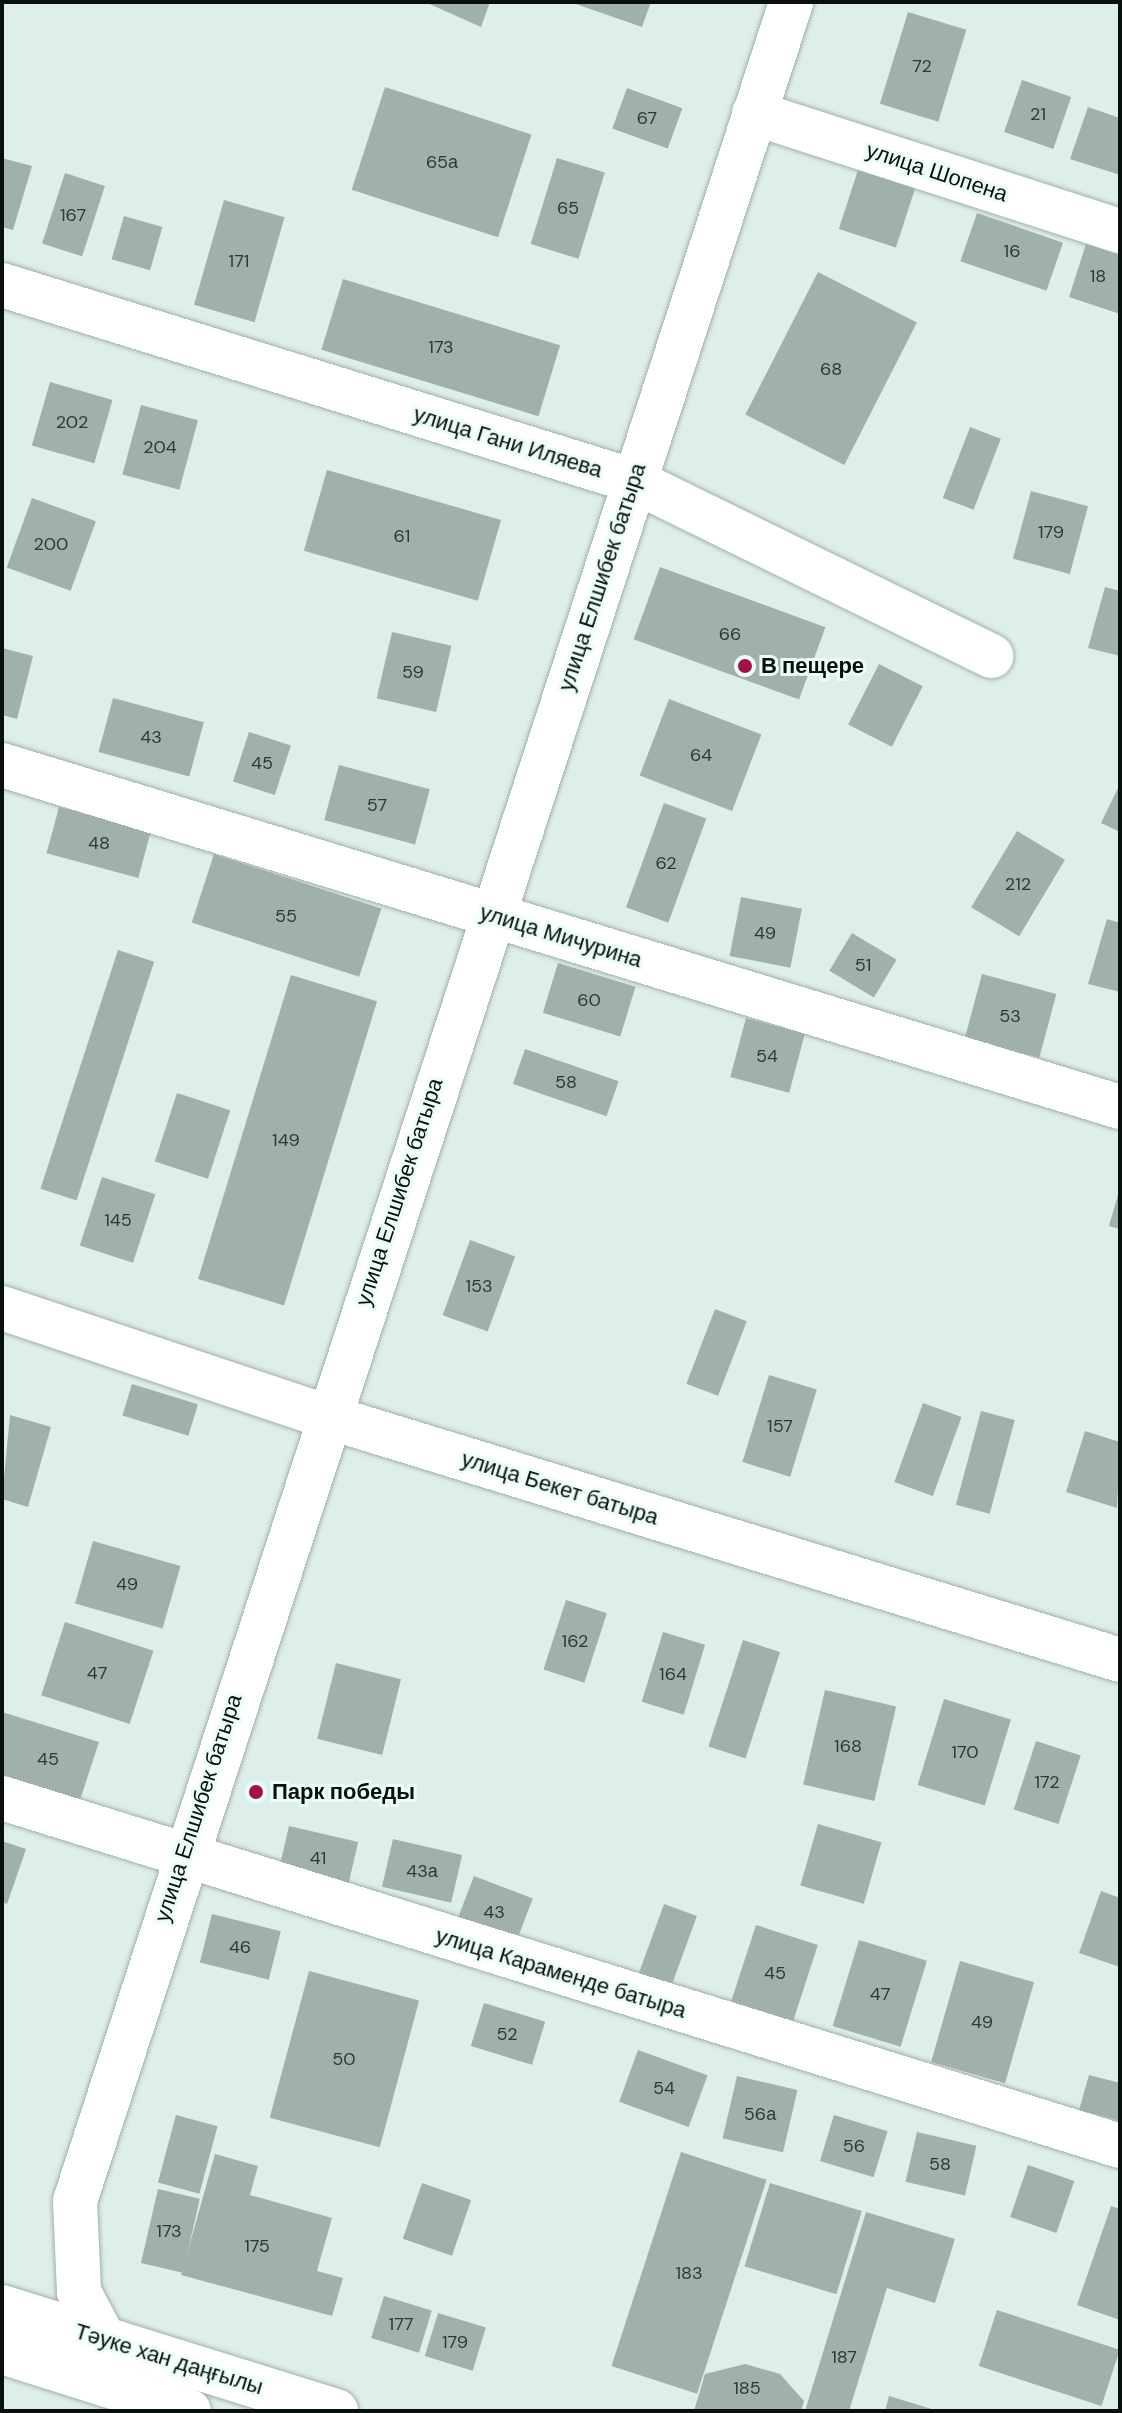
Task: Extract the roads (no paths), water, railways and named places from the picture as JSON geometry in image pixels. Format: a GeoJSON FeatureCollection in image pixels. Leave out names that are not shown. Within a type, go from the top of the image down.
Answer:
{"type":"FeatureCollection","features":[{"type":"Feature","properties":{"kind":"street","name":"улица Елшибек батыра"},"geometry":{"type":"LineString","coordinates":[[113,2387],[104,2339],[79,2292],[75,2201],[182,1855],[791,2]]}},
{"type":"Feature","properties":{"kind":"street","name":"улица Шопена"},"geometry":{"type":"LineString","coordinates":[[754,113],[1120,231]]}},
{"type":"Feature","properties":{"kind":"street","name":"улица Гани Иляева"},"geometry":{"type":"LineString","coordinates":[[2,285],[634,481],[991,656]]}},
{"type":"Feature","properties":{"kind":"street","name":"улица Мичурина"},"geometry":{"type":"LineString","coordinates":[[2,765],[1120,1107]]}},
{"type":"Feature","properties":{"kind":"street","name":"улица Бекет батыра"},"geometry":{"type":"LineString","coordinates":[[2,1308],[325,1416],[1120,1660]]}},
{"type":"Feature","properties":{"kind":"street","name":"улица Караменде батыра"},"geometry":{"type":"LineString","coordinates":[[2,1798],[1120,2146]]}},
{"type":"Feature","properties":{"kind":"street","name":"Тәуке хан даңғылы"},"geometry":{"type":"LineString","coordinates":[[2,2307],[336,2411]]}},
{"type":"Feature","properties":{"kind":"street","name":"Тәуке хан даңғылы"},"geometry":{"type":"LineString","coordinates":[[2,2352],[189,2411]]}},
{"type":"Feature","properties":{"kind":"place","name":"В пещере"},"geometry":{"type":"Point","coordinates":[745,666]}},
{"type":"Feature","properties":{"kind":"place","name":"Парк победы"},"geometry":{"type":"Point","coordinates":[256,1792]}}]}
